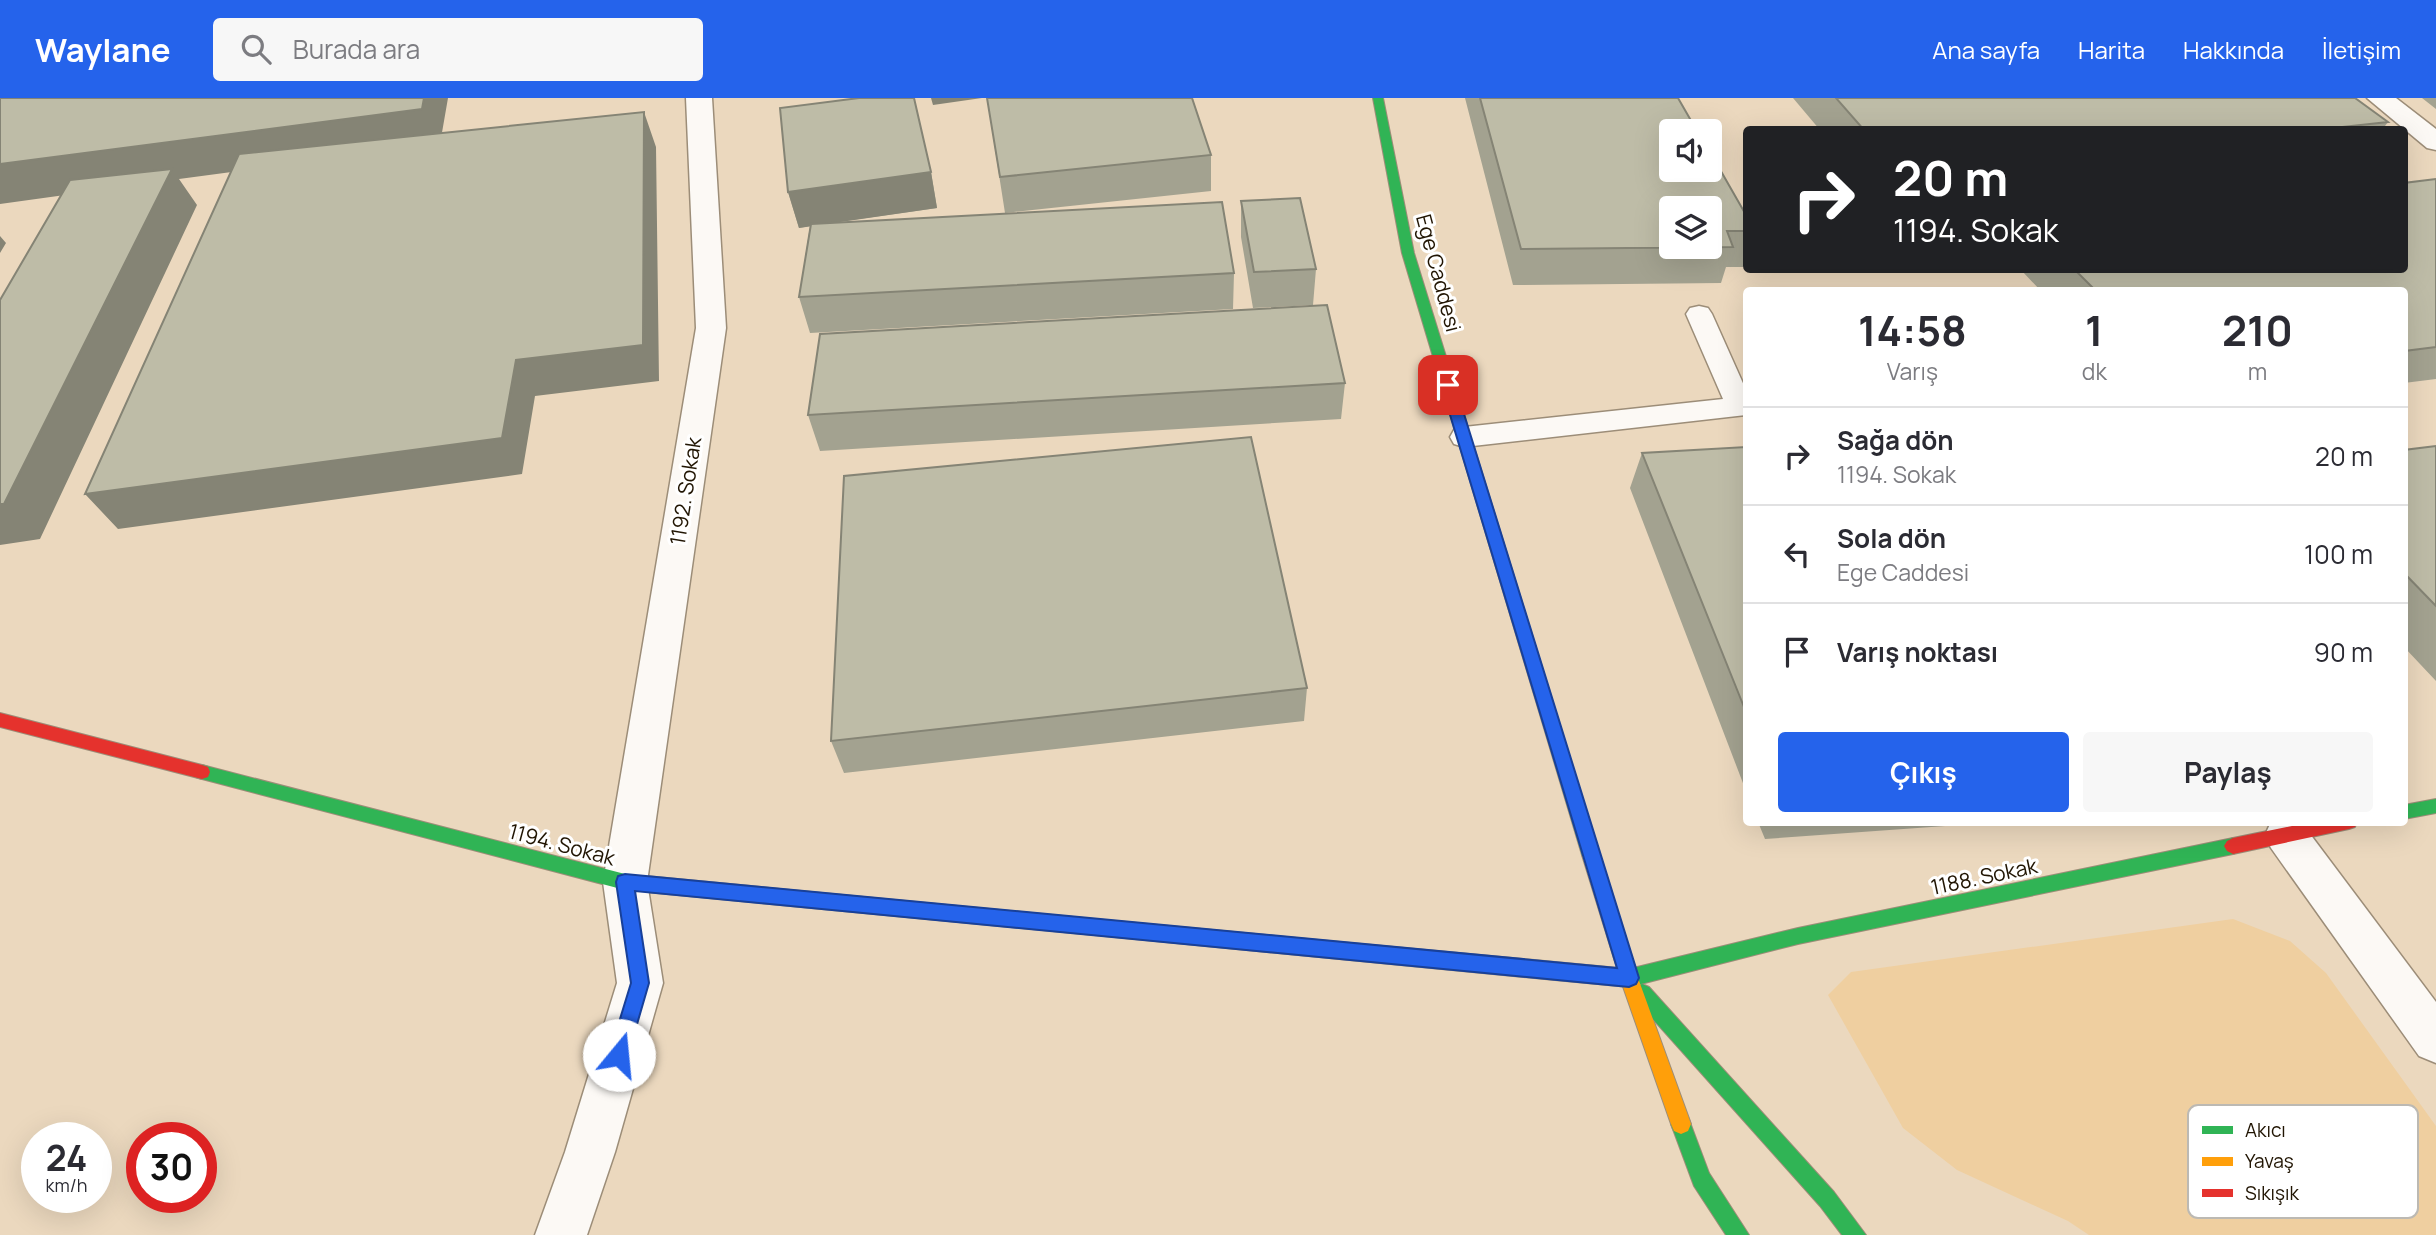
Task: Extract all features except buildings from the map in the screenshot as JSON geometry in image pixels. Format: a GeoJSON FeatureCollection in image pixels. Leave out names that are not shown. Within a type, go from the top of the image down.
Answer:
{"type":"FeatureCollection","features":[{"type":"Feature","properties":{"kind":"street","name":"1192. Sokak"},"geometry":{"type":"LineString","coordinates":[[561,1235],[590,1152],[640,983],[625,882],[711,328],[699,98]]}},
{"type":"Feature","properties":{"kind":"street","name":"Ege Caddesi"},"geometry":{"type":"LineString","coordinates":[[1378,98],[1408,253],[1629,978],[1700,1178],[1738,1235]]}},
{"type":"Feature","properties":{"kind":"street"},"geometry":{"type":"LineString","coordinates":[[2380,98],[2436,142]]}},
{"type":"Feature","properties":{"kind":"street","name":"1194. Sokak"},"geometry":{"type":"LineString","coordinates":[[0,720],[625,882],[1629,978]]}},
{"type":"Feature","properties":{"kind":"street"},"geometry":{"type":"LineString","coordinates":[[2408,811],[2436,806]]}},
{"type":"Feature","properties":{"kind":"street","name":"1188. Sokak"},"geometry":{"type":"LineString","coordinates":[[1629,978],[1798,936],[2330,826]]}},
{"type":"Feature","properties":{"kind":"street"},"geometry":{"type":"LineString","coordinates":[[2286,835],[2436,1040]]}},
{"type":"Feature","properties":{"kind":"street"},"geometry":{"type":"LineString","coordinates":[[1629,978],[1827,1199],[1855,1235]]}},
{"type":"Feature","properties":{"kind":"lane"},"geometry":{"type":"LineString","coordinates":[[1464,437],[1740,407],[1699,314]]}},
{"type":"Feature","properties":{"kind":"shaded area"},"geometry":{"type":"Polygon","coordinates":[[[2233,919],[2290,941],[2326,973],[2436,1126],[2436,1235],[2089,1235],[2068,1221],[1957,1170],[1903,1128],[1828,995],[1851,972],[2233,919]]]}},
{"type":"Feature","properties":{"kind":"traffic: fast"},"geometry":{"type":"LineString","coordinates":[[1378,98],[1408,253],[1591,855]]}},
{"type":"Feature","properties":{"kind":"traffic: fast"},"geometry":{"type":"LineString","coordinates":[[202,772],[625,882],[1094,927]]}},
{"type":"Feature","properties":{"kind":"traffic: fast"},"geometry":{"type":"LineString","coordinates":[[2408,811],[2436,806]]}},
{"type":"Feature","properties":{"kind":"traffic: fast"},"geometry":{"type":"LineString","coordinates":[[1555,971],[1629,978],[1798,936],[2233,846]]}},
{"type":"Feature","properties":{"kind":"traffic: fast"},"geometry":{"type":"LineString","coordinates":[[1642,993],[1827,1199],[1855,1235]]}},
{"type":"Feature","properties":{"kind":"traffic: fast"},"geometry":{"type":"LineString","coordinates":[[1681,1124],[1701,1179],[1738,1235]]}},
{"type":"Feature","properties":{"kind":"traffic: slow"},"geometry":{"type":"LineString","coordinates":[[1591,855],[1629,978],[1681,1124]]}},
{"type":"Feature","properties":{"kind":"traffic: slow"},"geometry":{"type":"LineString","coordinates":[[1094,927],[1555,971]]}},
{"type":"Feature","properties":{"kind":"traffic: jam"},"geometry":{"type":"LineString","coordinates":[[0,720],[202,772]]}},
{"type":"Feature","properties":{"kind":"traffic: jam"},"geometry":{"type":"LineString","coordinates":[[2233,846],[2330,826]]}},
{"type":"Feature","properties":{"kind":"route"},"geometry":{"type":"LineString","coordinates":[[619,1055],[640,983],[625,882],[1629,978],[1448,385]]}}]}
